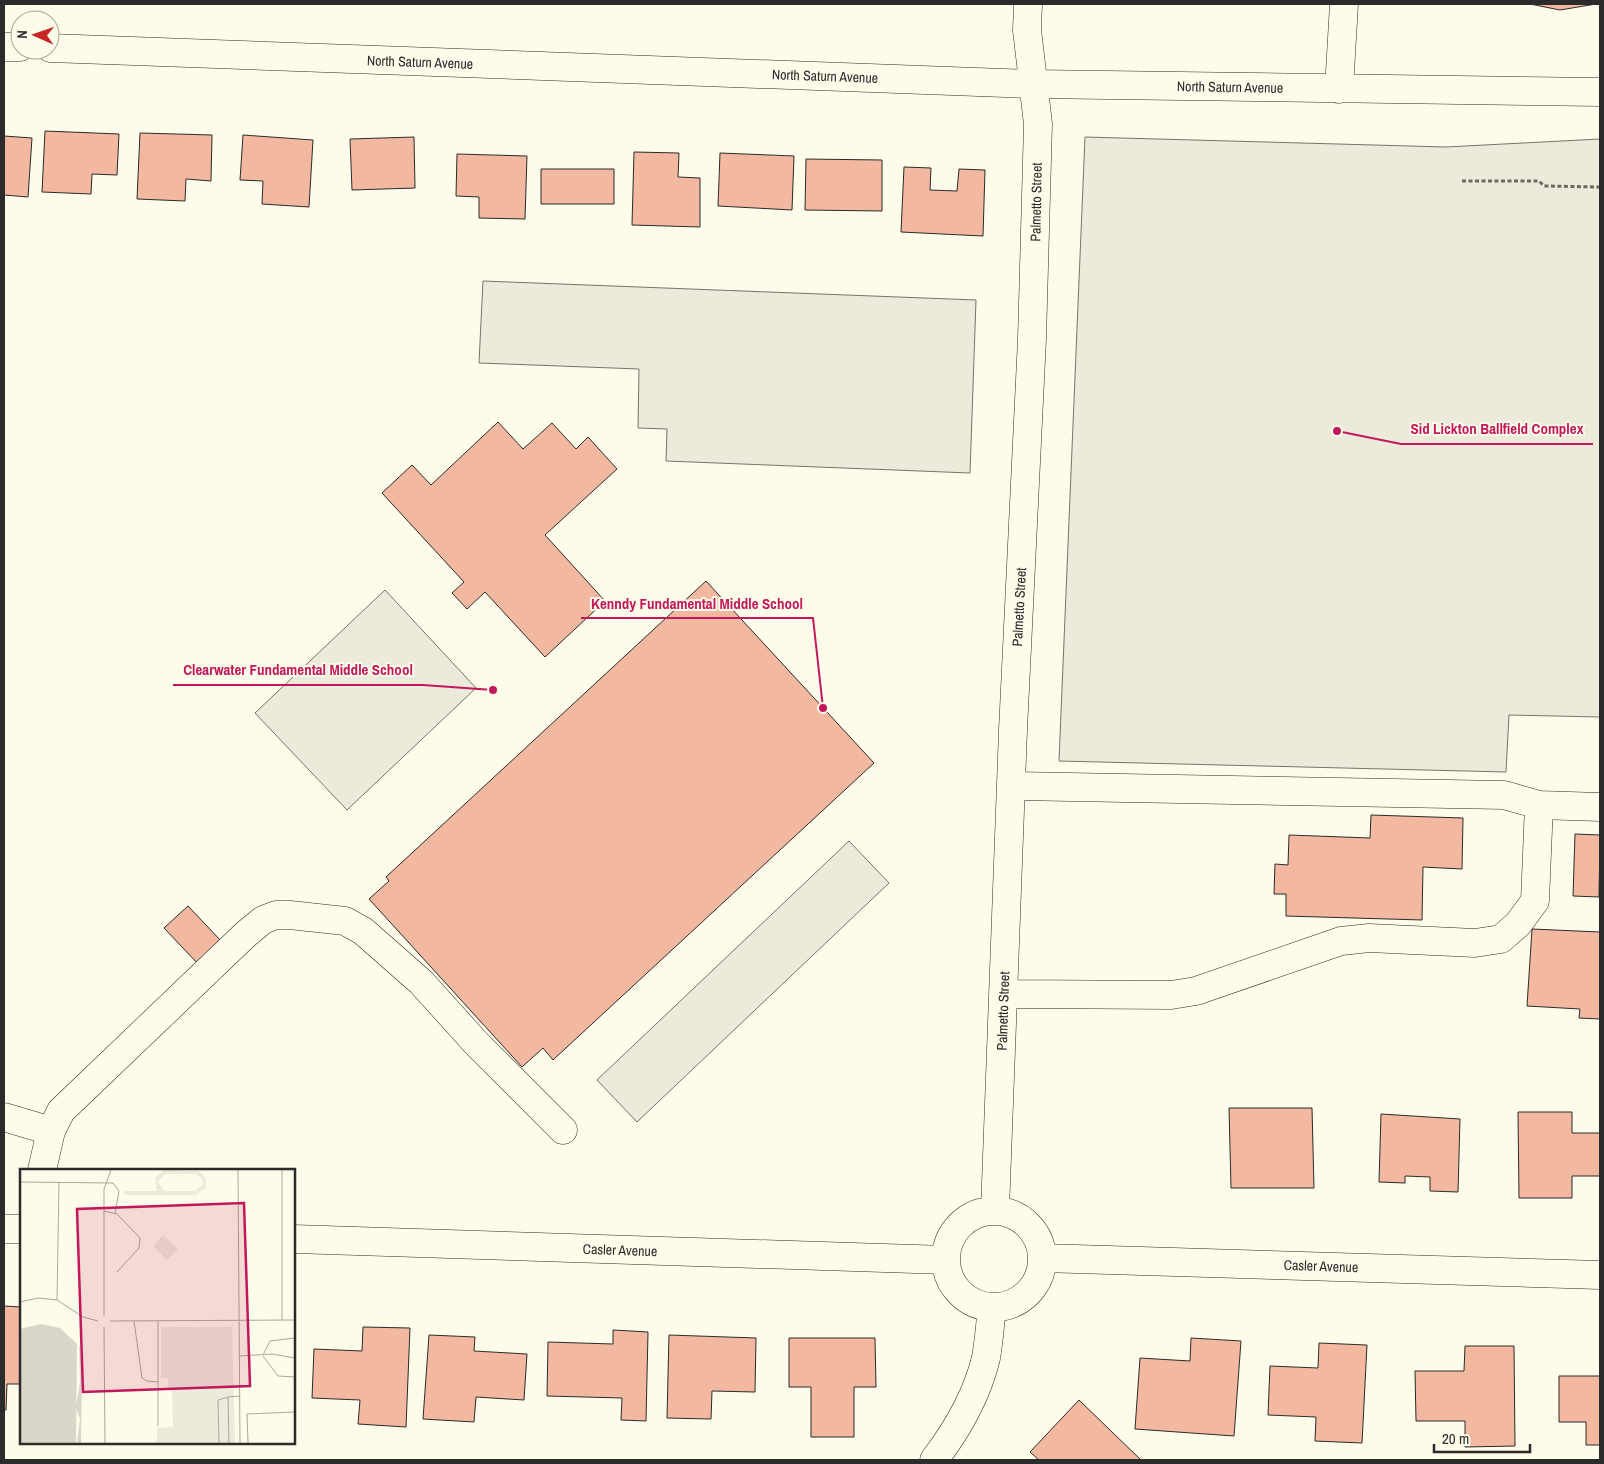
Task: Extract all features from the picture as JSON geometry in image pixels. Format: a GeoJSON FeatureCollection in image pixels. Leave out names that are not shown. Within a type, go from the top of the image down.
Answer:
{"type":"FeatureCollection","features":[{"type":"Feature","properties":{"kind":"street","name":"Palmetto Street"},"geometry":{"type":"LineString","coordinates":[[996,1210],[1011,786],[1032,339],[1038,124],[1027,30],[1028,4]]}},
{"type":"Feature","properties":{"kind":"street"},"geometry":{"type":"LineString","coordinates":[[1339,89],[1344,4]]}},
{"type":"Feature","properties":{"kind":"street","name":"North Saturn Avenue"},"geometry":{"type":"LineString","coordinates":[[60,48],[1033,84],[1600,92]]}},
{"type":"Feature","properties":{"kind":"street"},"geometry":{"type":"LineString","coordinates":[[1011,786],[1504,795],[1539,806],[1600,807]]}},
{"type":"Feature","properties":{"kind":"street"},"geometry":{"type":"LineString","coordinates":[[1004,994],[1171,995],[1196,991],[1341,941],[1369,938],[1475,943],[1501,939],[1518,924],[1535,901],[1539,806]]}},
{"type":"Feature","properties":{"kind":"street"},"geometry":{"type":"LineString","coordinates":[[42,1169],[51,1131],[61,1110],[246,934],[263,920],[276,915],[345,921],[363,931],[421,982],[477,1044],[563,1130]]}},
{"type":"Feature","properties":{"kind":"street"},"geometry":{"type":"LineString","coordinates":[[4,1117],[51,1131]]}},
{"type":"Feature","properties":{"kind":"street"},"geometry":{"type":"LineString","coordinates":[[996,1210],[1010,1213],[1023,1220],[1033,1230],[1040,1244],[1042,1258],[1040,1274],[1033,1288],[1022,1299],[1008,1306],[992,1308],[978,1305],[965,1298],[954,1288],[948,1274],[946,1260],[948,1244],[955,1230],[966,1219],[980,1212],[996,1210]]}},
{"type":"Feature","properties":{"kind":"street"},"geometry":{"type":"LineString","coordinates":[[4,1229],[20,1229]]}},
{"type":"Feature","properties":{"kind":"street","name":"Casler Avenue"},"geometry":{"type":"LineString","coordinates":[[295,1239],[946,1260]]}},
{"type":"Feature","properties":{"kind":"street","name":"Casler Avenue"},"geometry":{"type":"LineString","coordinates":[[1042,1258],[1600,1275]]}},
{"type":"Feature","properties":{"kind":"street"},"geometry":{"type":"LineString","coordinates":[[934,1460],[951,1438],[971,1400],[986,1359],[992,1308]]}},
{"type":"Feature","properties":{"kind":"path"},"geometry":{"type":"LineString","coordinates":[[1462,181],[1539,181],[1544,186],[1600,187]]}},
{"type":"Feature","properties":{"kind":"shaded area"},"geometry":{"type":"Polygon","coordinates":[[[1085,137],[1446,147],[1600,139],[1600,717],[1509,715],[1506,772],[1059,761],[1085,137]]]}},
{"type":"Feature","properties":{"kind":"shaded area"},"geometry":{"type":"Polygon","coordinates":[[[483,281],[976,300],[970,473],[666,461],[667,429],[638,428],[639,369],[479,363],[483,281]]]}},
{"type":"Feature","properties":{"kind":"shaded area"},"geometry":{"type":"Polygon","coordinates":[[[385,590],[476,688],[347,810],[255,713],[385,590]]]}},
{"type":"Feature","properties":{"kind":"shaded area"},"geometry":{"type":"Polygon","coordinates":[[[849,841],[889,883],[637,1122],[597,1080],[849,841]]]}},
{"type":"Feature","properties":{"kind":"building"},"geometry":{"type":"Polygon","coordinates":[[[1530,4],[1596,4],[1560,10],[1530,4]]]}},
{"type":"Feature","properties":{"kind":"building"},"geometry":{"type":"Polygon","coordinates":[[[45,131],[119,134],[117,175],[92,174],[91,194],[42,192],[45,131]]]}},
{"type":"Feature","properties":{"kind":"building"},"geometry":{"type":"Polygon","coordinates":[[[140,133],[212,135],[211,181],[186,179],[185,201],[137,199],[140,133]]]}},
{"type":"Feature","properties":{"kind":"building"},"geometry":{"type":"Polygon","coordinates":[[[243,135],[313,140],[309,207],[262,204],[263,181],[240,180],[243,135]]]}},
{"type":"Feature","properties":{"kind":"building"},"geometry":{"type":"Polygon","coordinates":[[[4,136],[32,138],[28,197],[4,195],[4,136]]]}},
{"type":"Feature","properties":{"kind":"building"},"geometry":{"type":"Polygon","coordinates":[[[414,137],[415,188],[352,190],[350,139],[414,137]]]}},
{"type":"Feature","properties":{"kind":"building"},"geometry":{"type":"Polygon","coordinates":[[[634,152],[679,153],[678,177],[700,178],[700,227],[632,225],[634,152]]]}},
{"type":"Feature","properties":{"kind":"building"},"geometry":{"type":"Polygon","coordinates":[[[720,153],[794,156],[792,210],[718,206],[720,153]]]}},
{"type":"Feature","properties":{"kind":"building"},"geometry":{"type":"Polygon","coordinates":[[[457,154],[527,156],[525,219],[479,218],[479,197],[456,196],[457,154]]]}},
{"type":"Feature","properties":{"kind":"building"},"geometry":{"type":"Polygon","coordinates":[[[806,159],[882,160],[882,211],[805,210],[806,159]]]}},
{"type":"Feature","properties":{"kind":"building"},"geometry":{"type":"Polygon","coordinates":[[[904,167],[931,168],[930,190],[957,191],[959,169],[985,170],[983,236],[901,232],[904,167]]]}},
{"type":"Feature","properties":{"kind":"building"},"geometry":{"type":"Polygon","coordinates":[[[541,169],[614,169],[614,204],[541,204],[541,169]]]}},
{"type":"Feature","properties":{"kind":"building"},"geometry":{"type":"Polygon","coordinates":[[[498,422],[523,449],[552,423],[576,449],[588,437],[617,469],[545,535],[605,601],[545,657],[485,592],[467,609],[452,593],[464,582],[382,493],[412,465],[431,485],[498,422]]]}},
{"type":"Feature","properties":{"kind":"building"},"geometry":{"type":"Polygon","coordinates":[[[706,581],[874,763],[553,1060],[543,1048],[522,1067],[369,899],[389,881],[386,877],[706,581]]]}},
{"type":"Feature","properties":{"kind":"building"},"geometry":{"type":"Polygon","coordinates":[[[1371,815],[1463,818],[1462,869],[1423,867],[1422,920],[1286,916],[1286,894],[1274,894],[1275,864],[1288,865],[1289,835],[1370,838],[1371,815]]]}},
{"type":"Feature","properties":{"kind":"building"},"geometry":{"type":"Polygon","coordinates":[[[1575,834],[1600,835],[1599,897],[1573,896],[1575,834]]]}},
{"type":"Feature","properties":{"kind":"building"},"geometry":{"type":"Polygon","coordinates":[[[188,906],[223,943],[200,966],[164,928],[188,906]]]}},
{"type":"Feature","properties":{"kind":"building"},"geometry":{"type":"Polygon","coordinates":[[[1532,929],[1600,932],[1600,1019],[1579,1018],[1580,1009],[1527,1006],[1532,929]]]}},
{"type":"Feature","properties":{"kind":"building"},"geometry":{"type":"Polygon","coordinates":[[[1229,1108],[1312,1108],[1314,1188],[1231,1188],[1229,1108]]]}},
{"type":"Feature","properties":{"kind":"building"},"geometry":{"type":"Polygon","coordinates":[[[1518,1112],[1572,1112],[1572,1133],[1600,1133],[1600,1176],[1572,1176],[1572,1198],[1519,1198],[1518,1112]]]}},
{"type":"Feature","properties":{"kind":"building"},"geometry":{"type":"Polygon","coordinates":[[[1381,1114],[1460,1119],[1458,1192],[1430,1191],[1430,1177],[1405,1176],[1405,1183],[1379,1182],[1381,1114]]]}},
{"type":"Feature","properties":{"kind":"building"},"geometry":{"type":"Polygon","coordinates":[[[4,1306],[20,1307],[20,1384],[7,1384],[6,1410],[4,1410],[4,1306]]]}},
{"type":"Feature","properties":{"kind":"building"},"geometry":{"type":"Polygon","coordinates":[[[363,1327],[410,1328],[406,1427],[358,1424],[360,1400],[312,1398],[314,1349],[362,1351],[363,1327]]]}},
{"type":"Feature","properties":{"kind":"building"},"geometry":{"type":"Polygon","coordinates":[[[613,1330],[648,1332],[646,1421],[621,1420],[622,1398],[547,1396],[548,1342],[613,1344],[613,1330]]]}},
{"type":"Feature","properties":{"kind":"building"},"geometry":{"type":"Polygon","coordinates":[[[429,1335],[475,1337],[474,1351],[527,1354],[524,1400],[476,1397],[474,1422],[423,1419],[429,1335]]]}},
{"type":"Feature","properties":{"kind":"building"},"geometry":{"type":"Polygon","coordinates":[[[669,1335],[756,1338],[755,1392],[712,1391],[711,1419],[667,1418],[669,1335]]]}},
{"type":"Feature","properties":{"kind":"building"},"geometry":{"type":"Polygon","coordinates":[[[789,1338],[875,1338],[876,1387],[854,1387],[854,1437],[811,1437],[811,1387],[789,1387],[789,1338]]]}},
{"type":"Feature","properties":{"kind":"building"},"geometry":{"type":"Polygon","coordinates":[[[1191,1338],[1241,1341],[1234,1436],[1135,1429],[1140,1358],[1190,1361],[1191,1338]]]}},
{"type":"Feature","properties":{"kind":"building"},"geometry":{"type":"Polygon","coordinates":[[[1319,1343],[1367,1345],[1362,1443],[1315,1441],[1316,1417],[1268,1415],[1270,1366],[1318,1368],[1319,1343]]]}},
{"type":"Feature","properties":{"kind":"building"},"geometry":{"type":"Polygon","coordinates":[[[1465,1346],[1514,1346],[1515,1446],[1465,1447],[1465,1421],[1416,1421],[1415,1371],[1464,1371],[1465,1346]]]}},
{"type":"Feature","properties":{"kind":"building"},"geometry":{"type":"Polygon","coordinates":[[[1559,1376],[1600,1376],[1600,1445],[1586,1445],[1586,1422],[1559,1422],[1559,1376]]]}},
{"type":"Feature","properties":{"kind":"building"},"geometry":{"type":"Polygon","coordinates":[[[1079,1400],[1141,1460],[1039,1460],[1030,1452],[1079,1400]]]}},
{"type":"Feature","properties":{"kind":"place","name":"Sid Lickton Ballfield Complex"},"geometry":{"type":"Point","coordinates":[1337,431]}},
{"type":"Feature","properties":{"kind":"place","name":"Clearwater Fundamental Middle School"},"geometry":{"type":"Point","coordinates":[493,690]}},
{"type":"Feature","properties":{"kind":"place","name":"Kenndy Fundamental Middle School"},"geometry":{"type":"Point","coordinates":[823,708]}}]}
